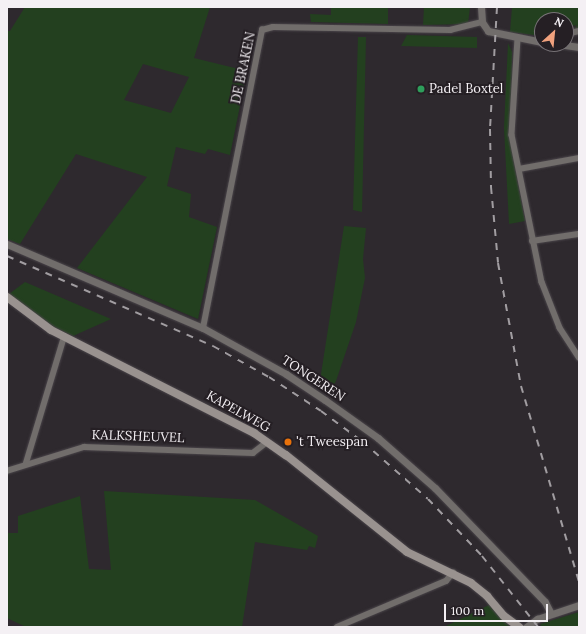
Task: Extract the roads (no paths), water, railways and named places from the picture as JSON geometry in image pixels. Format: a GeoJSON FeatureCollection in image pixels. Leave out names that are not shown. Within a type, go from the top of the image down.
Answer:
{"type":"FeatureCollection","features":[{"type":"Feature","properties":{"kind":"main road","name":"KAPELWEG"},"geometry":{"type":"LineString","coordinates":[[7,297],[28,314],[64,337],[232,421],[267,442],[407,552],[453,573],[480,589],[504,616],[519,627]]}},
{"type":"Feature","properties":{"kind":"street"},"geometry":{"type":"LineString","coordinates":[[481,7],[482,22],[488,31],[518,39],[534,41]]}},
{"type":"Feature","properties":{"kind":"street","name":"DE BRAKEN"},"geometry":{"type":"LineString","coordinates":[[203,328],[262,30],[273,27],[450,30],[482,22]]}},
{"type":"Feature","properties":{"kind":"street"},"geometry":{"type":"LineString","coordinates":[[518,39],[512,135],[532,241],[550,305],[560,328],[579,357]]}},
{"type":"Feature","properties":{"kind":"street"},"geometry":{"type":"LineString","coordinates":[[519,169],[579,158]]}},
{"type":"Feature","properties":{"kind":"street"},"geometry":{"type":"LineString","coordinates":[[532,241],[579,234]]}},
{"type":"Feature","properties":{"kind":"street","name":"TONGEREN"},"geometry":{"type":"LineString","coordinates":[[7,244],[203,328],[286,374],[384,443],[435,488],[545,602],[551,614]]}},
{"type":"Feature","properties":{"kind":"street"},"geometry":{"type":"LineString","coordinates":[[26,463],[64,337]]}},
{"type":"Feature","properties":{"kind":"street","name":"KALKSHEUVEL"},"geometry":{"type":"LineString","coordinates":[[7,471],[26,463],[84,447],[253,453],[267,442]]}},
{"type":"Feature","properties":{"kind":"street"},"geometry":{"type":"LineString","coordinates":[[337,627],[446,581],[453,573]]}},
{"type":"Feature","properties":{"kind":"street"},"geometry":{"type":"LineString","coordinates":[[526,627],[536,619],[579,605]]}},
{"type":"Feature","properties":{"kind":"railway"},"geometry":{"type":"LineString","coordinates":[[497,7],[490,129],[491,187],[498,263],[521,386],[579,582]]}},
{"type":"Feature","properties":{"kind":"railway"},"geometry":{"type":"LineString","coordinates":[[7,256],[213,346],[269,377],[321,411],[363,442],[428,499],[482,556],[538,627]]}},
{"type":"Feature","properties":{"kind":"place","name":"Padel Boxtel"},"geometry":{"type":"Point","coordinates":[421,89]}},
{"type":"Feature","properties":{"kind":"place","name":"'t Tweespan"},"geometry":{"type":"Point","coordinates":[288,442]}}]}
